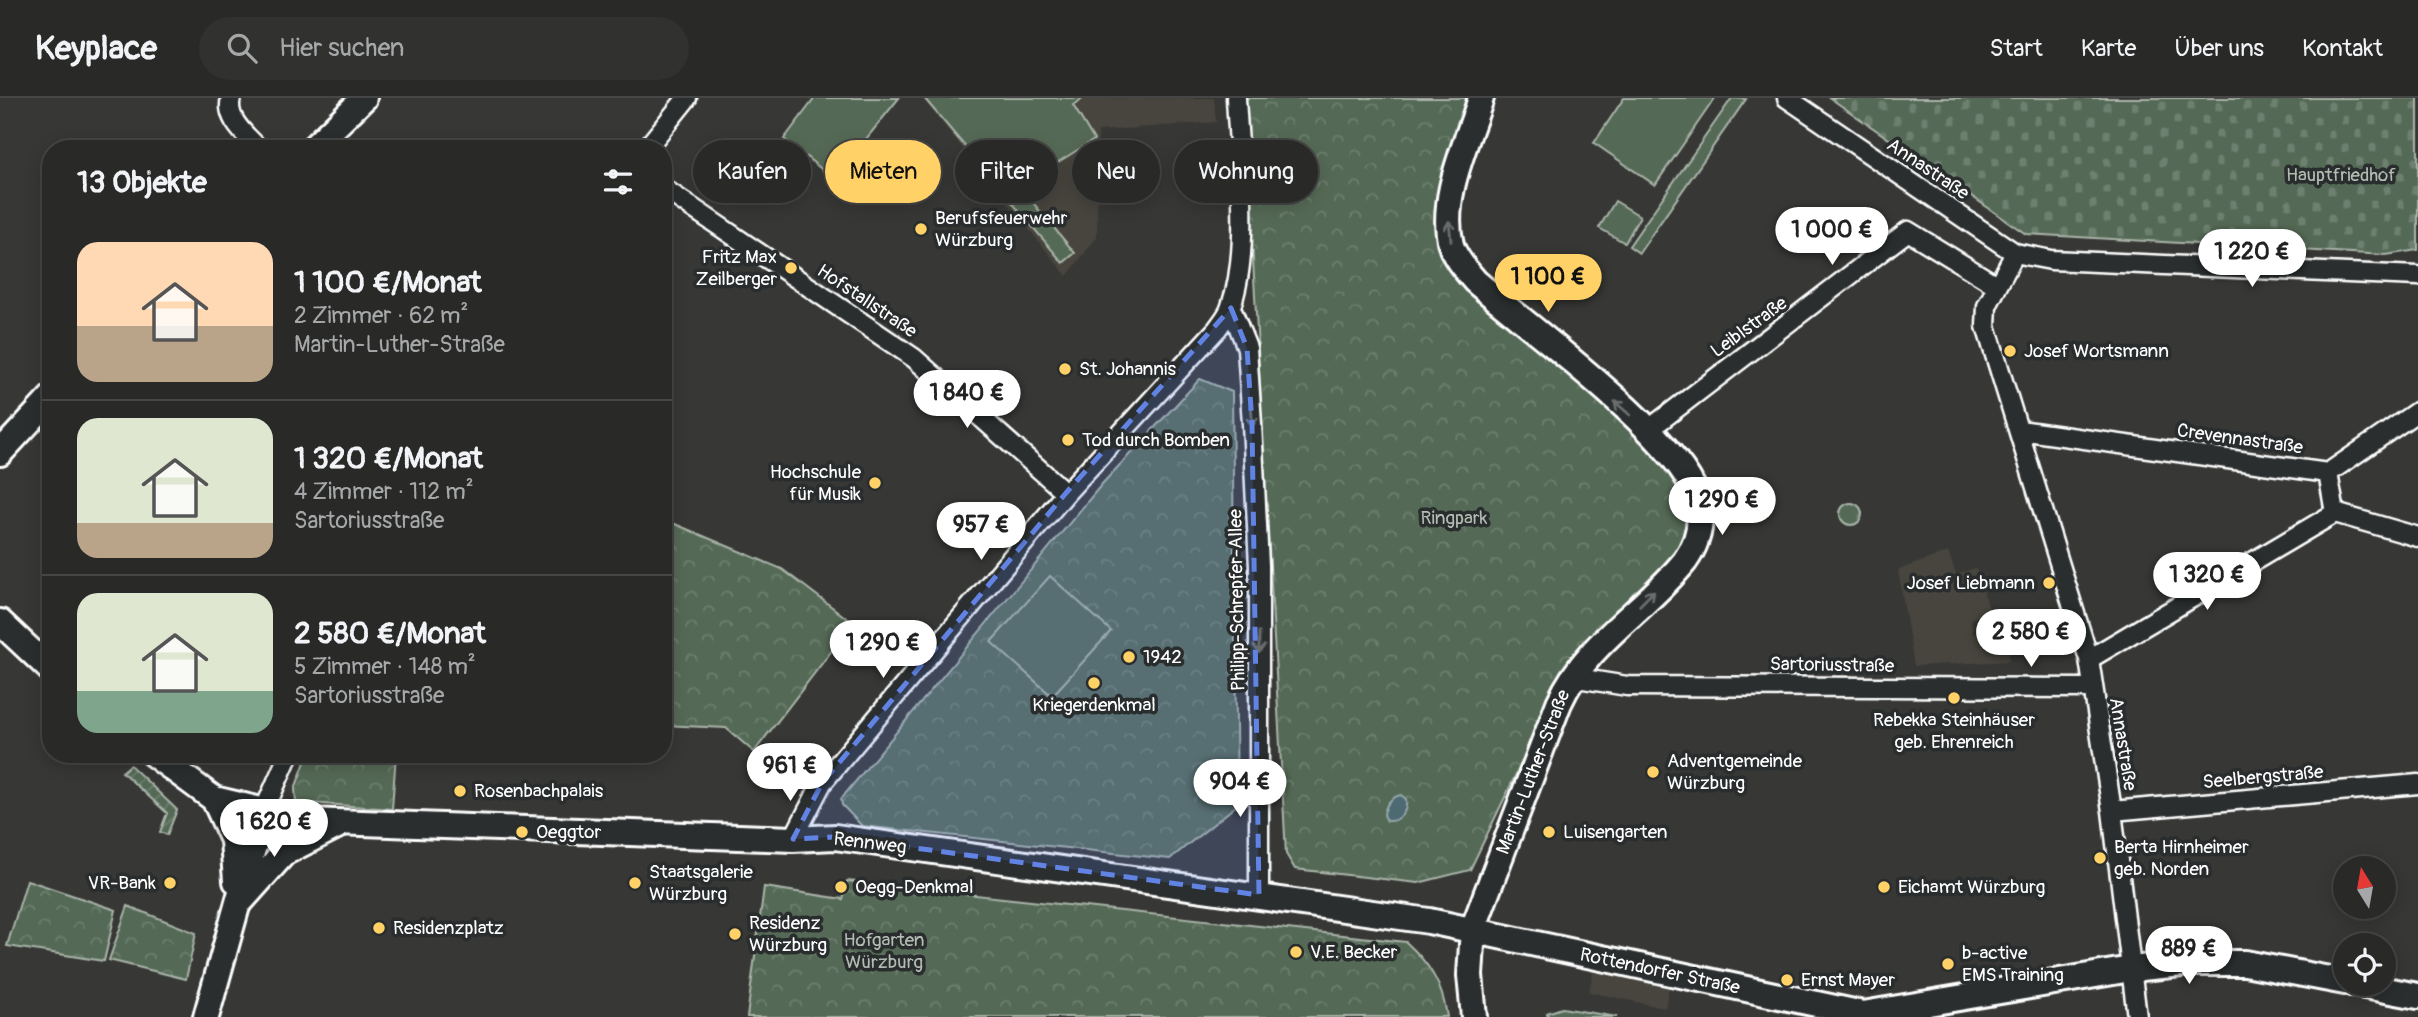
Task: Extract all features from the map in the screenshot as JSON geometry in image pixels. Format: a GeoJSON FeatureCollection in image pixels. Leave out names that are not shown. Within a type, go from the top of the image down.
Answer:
{"type":"FeatureCollection","features":[{"type":"Feature","properties":{"kind":"street"},"geometry":{"type":"LineString","coordinates":[[231,98],[229,106],[232,118],[251,140]]}},
{"type":"Feature","properties":{"kind":"street"},"geometry":{"type":"LineString","coordinates":[[321,140],[364,98]]}},
{"type":"Feature","properties":{"kind":"street"},"geometry":{"type":"LineString","coordinates":[[653,140],[688,98]]}},
{"type":"Feature","properties":{"kind":"street"},"geometry":{"type":"LineString","coordinates":[[793,839],[822,783],[1066,493],[1217,329],[1231,309],[1240,270],[1241,229],[1236,98]]}},
{"type":"Feature","properties":{"kind":"street","name":"Martin-Luther-Straße"},"geometry":{"type":"LineString","coordinates":[[1474,1017],[1470,975],[1473,929],[1571,677],[1587,656],[1683,562],[1699,532],[1700,513],[1693,487],[1648,430],[1475,281],[1456,257],[1448,215],[1454,185],[1481,98]]}},
{"type":"Feature","properties":{"kind":"street","name":"Annastraße"},"geometry":{"type":"LineString","coordinates":[[1787,98],[2015,253],[1987,306],[1986,326],[2089,659],[2112,811],[2137,1017]]}},
{"type":"Feature","properties":{"kind":"street","name":"Hofstallstraße"},"geometry":{"type":"LineString","coordinates":[[672,194],[914,358],[1066,493]]}},
{"type":"Feature","properties":{"kind":"street","name":"Leiblstraße"},"geometry":{"type":"LineString","coordinates":[[1648,430],[1908,231],[1997,285]]}},
{"type":"Feature","properties":{"kind":"street"},"geometry":{"type":"LineString","coordinates":[[2015,253],[2051,260],[2418,276]]}},
{"type":"Feature","properties":{"kind":"street","name":"Philipp-Schrepfer-Allee"},"geometry":{"type":"LineString","coordinates":[[1231,309],[1247,348],[1259,566],[1259,895]]}},
{"type":"Feature","properties":{"kind":"street"},"geometry":{"type":"LineString","coordinates":[[0,453],[42,408]]}},
{"type":"Feature","properties":{"kind":"street"},"geometry":{"type":"LineString","coordinates":[[2335,513],[2328,473],[2418,411]]}},
{"type":"Feature","properties":{"kind":"street","name":"Crevennastraße"},"geometry":{"type":"LineString","coordinates":[[2019,430],[2328,473]]}},
{"type":"Feature","properties":{"kind":"street"},"geometry":{"type":"LineString","coordinates":[[2089,659],[2335,513],[2418,537]]}},
{"type":"Feature","properties":{"kind":"street"},"geometry":{"type":"LineString","coordinates":[[0,622],[42,658]]}},
{"type":"Feature","properties":{"kind":"street","name":"Sartoriusstraße"},"geometry":{"type":"LineString","coordinates":[[1571,677],[1627,686],[2093,688]]}},
{"type":"Feature","properties":{"kind":"street"},"geometry":{"type":"LineString","coordinates":[[165,763],[214,799],[234,847],[235,908]]}},
{"type":"Feature","properties":{"kind":"street"},"geometry":{"type":"LineString","coordinates":[[206,1017],[263,813],[285,763]]}},
{"type":"Feature","properties":{"kind":"street","name":"Seelbergstraße"},"geometry":{"type":"LineString","coordinates":[[2112,811],[2418,784]]}},
{"type":"Feature","properties":{"kind":"street","name":"Rennweg"},"geometry":{"type":"LineString","coordinates":[[214,799],[263,813],[308,821],[793,839],[835,837],[1259,895],[1473,929]]}},
{"type":"Feature","properties":{"kind":"street"},"geometry":{"type":"LineString","coordinates":[[235,908],[284,853],[303,841],[344,823]]}},
{"type":"Feature","properties":{"kind":"street","name":"Rottendorfer Straße"},"geometry":{"type":"LineString","coordinates":[[1473,929],[1863,1015],[2131,969],[2192,963],[2245,963],[2333,980]]}},
{"type":"Feature","properties":{"kind":"street"},"geometry":{"type":"LineString","coordinates":[[2396,992],[2418,996]]}},
{"type":"Feature","properties":{"kind":"highlighted area"},"geometry":{"type":"Polygon","coordinates":[[[1231,308],[1247,348],[1252,424],[1259,895],[835,837],[793,839],[822,783],[1066,493],[1231,308]]]}},
{"type":"Feature","properties":{"kind":"shaded area"},"geometry":{"type":"Polygon","coordinates":[[[922,98],[1214,98],[1216,122],[1098,131],[1098,140],[1072,140],[1072,203],[1097,203],[1097,237],[1067,276],[1008,203],[1058,203],[1058,140],[956,140],[922,98]]]}},
{"type":"Feature","properties":{"kind":"shaded area"},"geometry":{"type":"Polygon","coordinates":[[[1948,552],[1956,574],[1976,568],[1990,612],[1971,619],[1973,634],[2008,631],[2009,661],[1914,666],[1898,570],[1948,552]]]}},
{"type":"Feature","properties":{"kind":"shaded area"},"geometry":{"type":"Polygon","coordinates":[[[1593,972],[1669,988],[1665,1008],[1589,992],[1593,972]]]}},
{"type":"Feature","properties":{"kind":"green space"},"geometry":{"type":"Polygon","coordinates":[[[815,98],[899,98],[865,140],[825,140],[825,172],[811,161],[811,140],[784,139],[815,98]]]}},
{"type":"Feature","properties":{"kind":"green space"},"geometry":{"type":"Polygon","coordinates":[[[924,98],[1084,98],[1073,105],[1094,140],[1072,140],[1072,153],[1058,162],[1058,140],[959,140],[924,98]]]}},
{"type":"Feature","properties":{"kind":"green space","name":"Ringpark"},"geometry":{"type":"Polygon","coordinates":[[[1244,98],[1478,98],[1452,245],[1662,454],[1691,496],[1694,533],[1678,557],[1567,668],[1470,870],[1418,883],[1295,869],[1286,854],[1250,203],[1318,203],[1318,140],[1246,140],[1244,98]]]}},
{"type":"Feature","properties":{"kind":"green space"},"geometry":{"type":"Polygon","coordinates":[[[1624,98],[1715,98],[1655,185],[1594,143],[1624,98]]]}},
{"type":"Feature","properties":{"kind":"green space"},"geometry":{"type":"Polygon","coordinates":[[[1732,98],[1746,99],[1639,253],[1629,246],[1732,98]]]}},
{"type":"Feature","properties":{"kind":"green space","name":"Hauptfriedhof"},"geometry":{"type":"Polygon","coordinates":[[[1830,98],[2418,98],[2418,250],[2386,255],[2026,234],[1830,98]]]}},
{"type":"Feature","properties":{"kind":"green space"},"geometry":{"type":"Polygon","coordinates":[[[1615,201],[1640,216],[1625,243],[1599,228],[1615,201]]]}},
{"type":"Feature","properties":{"kind":"green space"},"geometry":{"type":"Polygon","coordinates":[[[1012,203],[1033,203],[1075,253],[1063,263],[1012,203]]]}},
{"type":"Feature","properties":{"kind":"green space"},"geometry":{"type":"Polygon","coordinates":[[[1200,379],[1232,392],[1237,805],[1170,859],[862,826],[842,805],[841,799],[1102,484],[1200,379]]]}},
{"type":"Feature","properties":{"kind":"green space"},"geometry":{"type":"Polygon","coordinates":[[[1851,503],[1859,506],[1862,514],[1859,522],[1851,525],[1843,522],[1840,514],[1843,506],[1851,503]]]}},
{"type":"Feature","properties":{"kind":"green space"},"geometry":{"type":"Polygon","coordinates":[[[672,523],[782,569],[853,623],[754,752],[726,728],[672,725],[672,523]]]}},
{"type":"Feature","properties":{"kind":"green space"},"geometry":{"type":"Polygon","coordinates":[[[1050,576],[1111,631],[1052,696],[991,642],[1050,576]]]}},
{"type":"Feature","properties":{"kind":"green space"},"geometry":{"type":"Polygon","coordinates":[[[305,763],[395,763],[392,809],[296,802],[295,789],[305,763]]]}},
{"type":"Feature","properties":{"kind":"green space"},"geometry":{"type":"Polygon","coordinates":[[[130,765],[177,810],[167,835],[160,832],[167,813],[122,772],[130,765]]]}},
{"type":"Feature","properties":{"kind":"green space"},"geometry":{"type":"Polygon","coordinates":[[[27,880],[116,910],[104,961],[7,946],[27,880]]]}},
{"type":"Feature","properties":{"kind":"green space","name":"Hofgarten Würzburg"},"geometry":{"type":"Polygon","coordinates":[[[847,881],[1406,942],[1434,975],[1447,1017],[747,1017],[764,887],[843,899],[847,881]]]}},
{"type":"Feature","properties":{"kind":"green space"},"geometry":{"type":"Polygon","coordinates":[[[128,906],[196,933],[186,979],[109,960],[128,906]]]}},
{"type":"Feature","properties":{"kind":"green space"},"geometry":{"type":"Polygon","coordinates":[[[1562,1008],[1617,1017],[1548,1017],[1547,1013],[1562,1008]]]}},
{"type":"Feature","properties":{"kind":"water"},"geometry":{"type":"Polygon","coordinates":[[[1401,795],[1406,799],[1404,811],[1396,820],[1387,821],[1384,815],[1387,805],[1401,795]]]}},
{"type":"Feature","properties":{"kind":"place","name":"Berufsfeuerwehr Würzburg"},"geometry":{"type":"Point","coordinates":[921,229]}},
{"type":"Feature","properties":{"kind":"place","name":"Fritz Max Zeilberger"},"geometry":{"type":"Point","coordinates":[791,268]}},
{"type":"Feature","properties":{"kind":"place","name":"Josef Wortsmann"},"geometry":{"type":"Point","coordinates":[2010,351]}},
{"type":"Feature","properties":{"kind":"place","name":"St. Johannis"},"geometry":{"type":"Point","coordinates":[1065,369]}},
{"type":"Feature","properties":{"kind":"place","name":"Tod durch Bomben"},"geometry":{"type":"Point","coordinates":[1068,440]}},
{"type":"Feature","properties":{"kind":"place","name":"Hochschule für Musik"},"geometry":{"type":"Point","coordinates":[875,483]}},
{"type":"Feature","properties":{"kind":"place","name":"Josef Liebmann"},"geometry":{"type":"Point","coordinates":[2049,583]}},
{"type":"Feature","properties":{"kind":"place","name":"1942"},"geometry":{"type":"Point","coordinates":[1129,657]}},
{"type":"Feature","properties":{"kind":"place","name":"Kriegerdenkmal"},"geometry":{"type":"Point","coordinates":[1094,683]}},
{"type":"Feature","properties":{"kind":"place","name":"Rebekka Steinhäuser geb. Ehrenreich"},"geometry":{"type":"Point","coordinates":[1954,698]}},
{"type":"Feature","properties":{"kind":"place","name":"Adventgemeinde Würzburg"},"geometry":{"type":"Point","coordinates":[1653,772]}},
{"type":"Feature","properties":{"kind":"place","name":"Rosenbachpalais"},"geometry":{"type":"Point","coordinates":[460,791]}},
{"type":"Feature","properties":{"kind":"place","name":"Oeggtor"},"geometry":{"type":"Point","coordinates":[522,832]}},
{"type":"Feature","properties":{"kind":"place","name":"Luisengarten"},"geometry":{"type":"Point","coordinates":[1549,832]}},
{"type":"Feature","properties":{"kind":"place","name":"Berta Hirnheimer geb. Norden"},"geometry":{"type":"Point","coordinates":[2100,858]}},
{"type":"Feature","properties":{"kind":"place","name":"VR-Bank"},"geometry":{"type":"Point","coordinates":[170,883]}},
{"type":"Feature","properties":{"kind":"place","name":"Staatsgalerie Würzburg"},"geometry":{"type":"Point","coordinates":[635,883]}},
{"type":"Feature","properties":{"kind":"place","name":"Oegg-Denkmal"},"geometry":{"type":"Point","coordinates":[841,887]}},
{"type":"Feature","properties":{"kind":"place","name":"Eichamt Würzburg"},"geometry":{"type":"Point","coordinates":[1884,887]}},
{"type":"Feature","properties":{"kind":"place","name":"Residenzplatz"},"geometry":{"type":"Point","coordinates":[379,928]}},
{"type":"Feature","properties":{"kind":"place","name":"Residenz Würzburg"},"geometry":{"type":"Point","coordinates":[735,934]}},
{"type":"Feature","properties":{"kind":"place","name":"V.E. Becker"},"geometry":{"type":"Point","coordinates":[1296,952]}},
{"type":"Feature","properties":{"kind":"place","name":"b-active EMS Training"},"geometry":{"type":"Point","coordinates":[1948,964]}},
{"type":"Feature","properties":{"kind":"place","name":"Ernst Mayer"},"geometry":{"type":"Point","coordinates":[1787,980]}}]}
